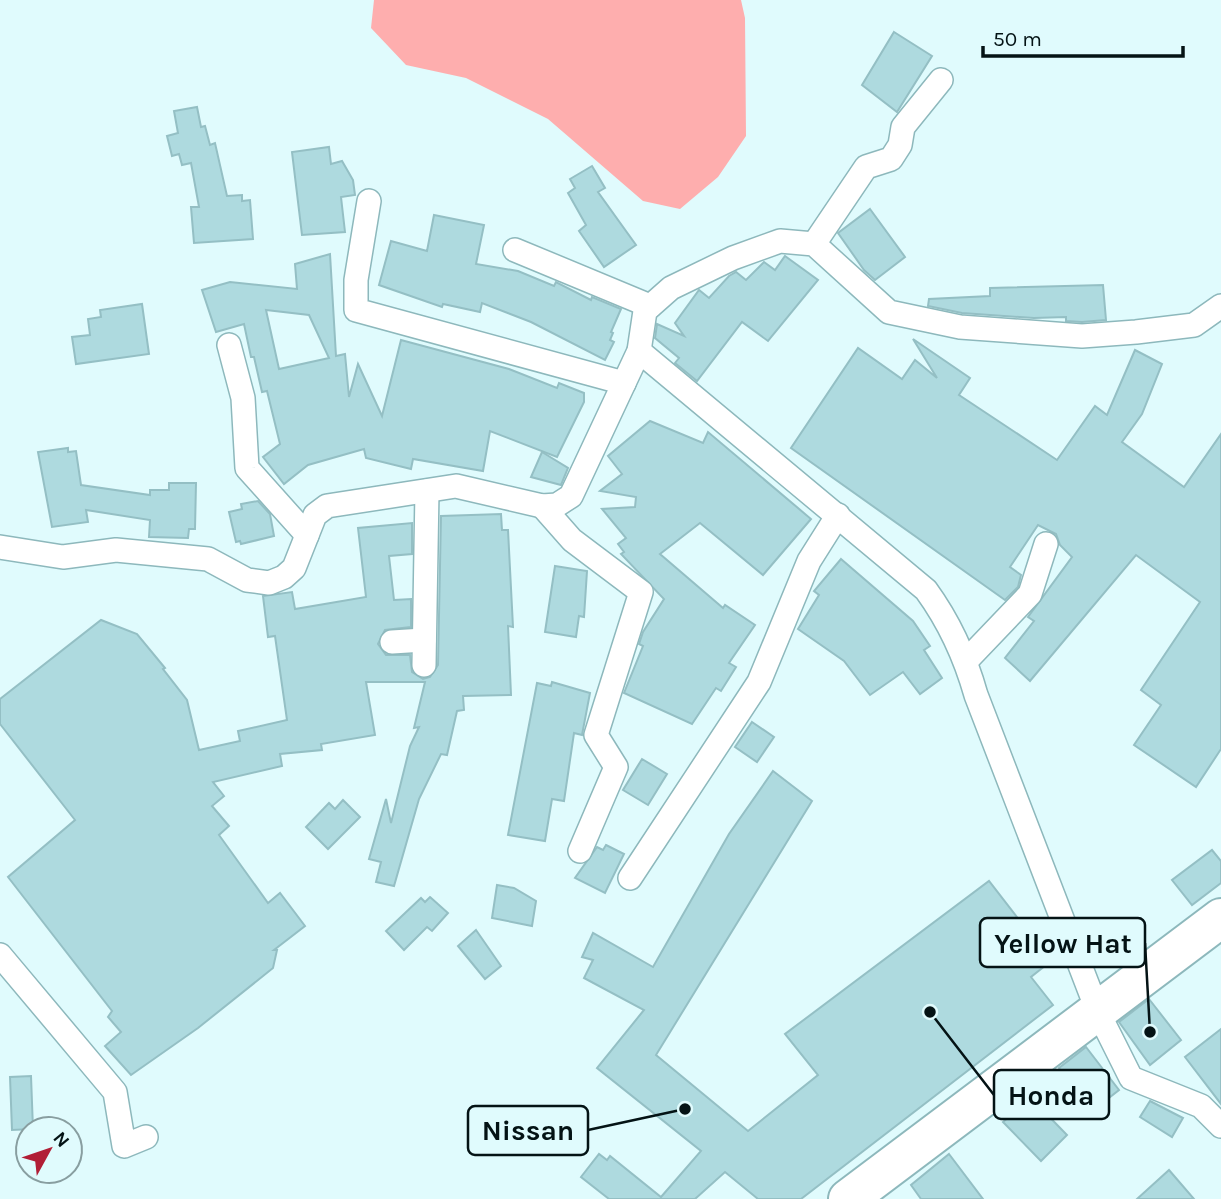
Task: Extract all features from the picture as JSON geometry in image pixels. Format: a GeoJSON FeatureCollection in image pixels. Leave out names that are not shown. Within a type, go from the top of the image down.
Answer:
{"type":"FeatureCollection","features":[{"type":"Feature","properties":{"kind":"highway"},"geometry":{"type":"LineString","coordinates":[[848,1199],[1221,918]]}},
{"type":"Feature","properties":{"kind":"street"},"geometry":{"type":"LineString","coordinates":[[814,244],[866,167],[891,159],[900,145],[903,127],[941,80]]}},
{"type":"Feature","properties":{"kind":"street"},"geometry":{"type":"LineString","coordinates":[[369,201],[356,280],[356,310],[624,383]]}},
{"type":"Feature","properties":{"kind":"street"},"geometry":{"type":"LineString","coordinates":[[0,547],[62,557],[116,550],[208,559],[247,580],[269,583],[284,577],[294,568],[315,515],[327,506],[456,486],[542,506],[557,505],[571,496],[639,351],[645,311],[671,288],[733,258],[780,241],[814,244],[889,312],[960,327],[1082,336],[1136,332],[1194,325],[1221,306]]}},
{"type":"Feature","properties":{"kind":"street"},"geometry":{"type":"LineString","coordinates":[[515,250],[650,306]]}},
{"type":"Feature","properties":{"kind":"street"},"geometry":{"type":"LineString","coordinates":[[229,345],[243,398],[247,468],[307,535]]}},
{"type":"Feature","properties":{"kind":"street"},"geometry":{"type":"LineString","coordinates":[[639,351],[926,590],[945,616],[966,661],[976,695],[1098,1012],[1131,1078],[1201,1106],[1221,1126]]}},
{"type":"Feature","properties":{"kind":"street"},"geometry":{"type":"LineString","coordinates":[[424,665],[426,491]]}},
{"type":"Feature","properties":{"kind":"street"},"geometry":{"type":"LineString","coordinates":[[542,506],[572,540],[641,593],[596,735],[616,767],[580,851]]}},
{"type":"Feature","properties":{"kind":"street"},"geometry":{"type":"LineString","coordinates":[[630,878],[759,682],[809,561],[838,515]]}},
{"type":"Feature","properties":{"kind":"street"},"geometry":{"type":"LineString","coordinates":[[966,661],[1030,594],[1046,544]]}},
{"type":"Feature","properties":{"kind":"street"},"geometry":{"type":"LineString","coordinates":[[392,642],[424,640]]}},
{"type":"Feature","properties":{"kind":"street"},"geometry":{"type":"LineString","coordinates":[[0,955],[115,1092],[124,1146],[146,1137]]}},
{"type":"Feature","properties":{"kind":"shaded area"},"geometry":{"type":"Polygon","coordinates":[[[374,0],[741,0],[745,18],[746,136],[718,177],[680,209],[643,201],[548,119],[466,78],[406,65],[371,28],[374,0]]]}},
{"type":"Feature","properties":{"kind":"building"},"geometry":{"type":"Polygon","coordinates":[[[894,32],[932,56],[897,112],[862,85],[894,32]]]}},
{"type":"Feature","properties":{"kind":"building"},"geometry":{"type":"Polygon","coordinates":[[[197,107],[201,127],[205,126],[210,145],[215,143],[227,196],[242,195],[242,201],[250,200],[253,239],[194,243],[191,207],[199,207],[191,163],[182,165],[179,154],[172,156],[167,136],[178,133],[174,111],[197,107]]]}},
{"type":"Feature","properties":{"kind":"building"},"geometry":{"type":"Polygon","coordinates":[[[329,147],[331,164],[342,161],[353,180],[355,195],[341,197],[345,232],[302,235],[292,152],[329,147]]]}},
{"type":"Feature","properties":{"kind":"building"},"geometry":{"type":"Polygon","coordinates":[[[592,166],[605,188],[598,192],[636,245],[604,267],[579,231],[586,225],[568,193],[575,188],[570,179],[592,166]]]}},
{"type":"Feature","properties":{"kind":"building"},"geometry":{"type":"Polygon","coordinates":[[[870,209],[905,257],[875,280],[864,270],[838,233],[870,209]]]}},
{"type":"Feature","properties":{"kind":"building"},"geometry":{"type":"Polygon","coordinates":[[[434,215],[484,225],[476,264],[518,271],[554,286],[556,282],[591,300],[592,297],[621,309],[611,332],[613,333],[610,340],[614,342],[605,360],[531,322],[482,303],[480,312],[443,304],[442,307],[379,285],[391,241],[427,251],[434,215]]]}},
{"type":"Feature","properties":{"kind":"building"},"geometry":{"type":"Polygon","coordinates":[[[330,254],[336,356],[345,354],[349,397],[358,364],[382,416],[401,340],[509,369],[557,388],[559,383],[584,393],[584,402],[557,457],[490,431],[483,471],[413,459],[411,469],[366,458],[364,449],[308,465],[284,484],[263,457],[280,444],[267,391],[262,392],[254,357],[251,357],[244,324],[216,332],[202,290],[230,282],[297,289],[295,264],[330,254]],[[266,310],[279,369],[329,358],[309,315],[266,310]]]}},
{"type":"Feature","properties":{"kind":"building"},"geometry":{"type":"Polygon","coordinates":[[[785,256],[818,280],[768,341],[742,322],[697,381],[675,363],[679,358],[655,338],[657,324],[684,336],[675,323],[699,290],[709,298],[736,272],[746,280],[764,262],[775,270],[785,256]]]}},
{"type":"Feature","properties":{"kind":"building"},"geometry":{"type":"Polygon","coordinates":[[[1103,285],[1106,320],[1082,322],[1066,321],[1066,317],[1034,318],[962,313],[928,306],[929,299],[990,296],[990,288],[1103,285]]]}},
{"type":"Feature","properties":{"kind":"building"},"geometry":{"type":"Polygon","coordinates":[[[142,304],[149,354],[76,364],[72,337],[90,335],[88,319],[101,317],[100,310],[142,304]]]}},
{"type":"Feature","properties":{"kind":"building"},"geometry":{"type":"Polygon","coordinates":[[[913,339],[970,378],[959,395],[1057,460],[1095,406],[1107,415],[1135,350],[1162,364],[1142,414],[1122,442],[1184,487],[1221,434],[1221,749],[1196,787],[1134,745],[1161,705],[1141,690],[1200,602],[1136,555],[1030,681],[1005,658],[1034,621],[1028,617],[1072,557],[1060,545],[1056,534],[1038,525],[1010,567],[1021,575],[1018,587],[1005,600],[791,448],[858,348],[902,379],[915,360],[937,378],[913,339]]]}},
{"type":"Feature","properties":{"kind":"building"},"geometry":{"type":"Polygon","coordinates":[[[650,421],[703,443],[708,432],[811,519],[763,575],[700,523],[660,554],[723,608],[725,605],[755,625],[729,663],[736,667],[721,691],[716,688],[692,724],[624,693],[643,646],[639,644],[643,632],[664,599],[621,554],[624,552],[618,544],[626,538],[602,509],[635,507],[636,497],[600,491],[622,474],[608,456],[650,421]]]}},
{"type":"Feature","properties":{"kind":"building"},"geometry":{"type":"Polygon","coordinates":[[[68,448],[68,452],[76,451],[81,485],[150,495],[150,490],[169,490],[169,483],[196,483],[195,529],[189,529],[188,538],[149,537],[150,520],[86,510],[88,522],[52,527],[38,452],[68,448]]]}},
{"type":"Feature","properties":{"kind":"building"},"geometry":{"type":"Polygon","coordinates":[[[542,452],[568,468],[561,485],[531,477],[542,452]]]}},
{"type":"Feature","properties":{"kind":"building"},"geometry":{"type":"Polygon","coordinates":[[[258,501],[270,514],[274,536],[241,544],[240,541],[236,542],[229,512],[242,509],[241,504],[258,501]]]}},
{"type":"Feature","properties":{"kind":"building"},"geometry":{"type":"Polygon","coordinates":[[[501,514],[502,530],[508,530],[513,627],[508,626],[511,695],[463,696],[464,710],[457,711],[447,755],[441,754],[419,799],[394,886],[376,882],[381,862],[369,859],[386,799],[391,823],[410,746],[419,727],[414,728],[425,682],[366,682],[375,735],[321,744],[322,750],[280,754],[282,766],[213,782],[224,796],[212,806],[229,826],[219,835],[268,903],[280,893],[305,926],[274,950],[277,950],[273,968],[198,1028],[131,1075],[105,1046],[121,1032],[108,1017],[112,1011],[8,877],[75,820],[0,724],[0,699],[101,620],[137,634],[165,668],[163,669],[187,700],[199,750],[240,741],[238,731],[287,720],[275,636],[268,637],[263,596],[292,592],[295,609],[366,597],[358,528],[412,523],[412,554],[389,556],[394,600],[411,599],[411,627],[385,630],[378,644],[386,655],[410,655],[412,672],[423,679],[430,677],[438,665],[441,516],[501,514]]]}},
{"type":"Feature","properties":{"kind":"building"},"geometry":{"type":"Polygon","coordinates":[[[841,559],[913,621],[930,646],[924,650],[942,678],[920,694],[903,672],[870,695],[844,661],[798,629],[819,595],[814,591],[841,559]]]}},
{"type":"Feature","properties":{"kind":"building"},"geometry":{"type":"Polygon","coordinates":[[[555,566],[587,571],[584,617],[579,616],[576,637],[545,632],[555,566]]]}},
{"type":"Feature","properties":{"kind":"building"},"geometry":{"type":"Polygon","coordinates":[[[552,682],[590,693],[582,735],[574,733],[564,801],[552,799],[545,841],[508,835],[537,683],[551,686],[552,682]]]}},
{"type":"Feature","properties":{"kind":"building"},"geometry":{"type":"Polygon","coordinates":[[[752,722],[774,737],[757,762],[735,747],[752,722]]]}},
{"type":"Feature","properties":{"kind":"building"},"geometry":{"type":"Polygon","coordinates":[[[642,759],[667,774],[648,805],[623,790],[642,759]]]}},
{"type":"Feature","properties":{"kind":"building"},"geometry":{"type":"Polygon","coordinates":[[[773,771],[812,801],[656,1055],[748,1131],[818,1075],[785,1034],[989,881],[1051,961],[1031,977],[1053,1005],[801,1199],[758,1199],[725,1172],[695,1199],[609,1199],[581,1177],[599,1154],[607,1160],[610,1156],[661,1197],[701,1151],[597,1068],[644,1010],[584,978],[593,960],[582,957],[593,933],[653,967],[729,834],[773,771]]]}},
{"type":"Feature","properties":{"kind":"building"},"geometry":{"type":"Polygon","coordinates":[[[343,800],[360,817],[328,849],[306,827],[329,803],[335,809],[343,800]]]}},
{"type":"Feature","properties":{"kind":"building"},"geometry":{"type":"Polygon","coordinates":[[[606,845],[624,854],[605,893],[575,878],[597,847],[603,850],[606,845]]]}},
{"type":"Feature","properties":{"kind":"building"},"geometry":{"type":"Polygon","coordinates":[[[1212,850],[1221,861],[1221,883],[1192,905],[1172,880],[1212,850]]]}},
{"type":"Feature","properties":{"kind":"building"},"geometry":{"type":"Polygon","coordinates":[[[497,885],[514,888],[536,901],[532,926],[492,918],[497,885]]]}},
{"type":"Feature","properties":{"kind":"building"},"geometry":{"type":"Polygon","coordinates":[[[430,897],[448,913],[432,931],[427,927],[404,950],[386,931],[421,898],[425,902],[430,897]]]}},
{"type":"Feature","properties":{"kind":"building"},"geometry":{"type":"Polygon","coordinates":[[[476,930],[501,966],[485,979],[458,946],[476,930]]]}},
{"type":"Feature","properties":{"kind":"building"},"geometry":{"type":"Polygon","coordinates":[[[1149,999],[1181,1040],[1150,1065],[1119,1022],[1149,999]]]}},
{"type":"Feature","properties":{"kind":"building"},"geometry":{"type":"Polygon","coordinates":[[[1221,1029],[1221,1104],[1185,1057],[1221,1029]]]}},
{"type":"Feature","properties":{"kind":"building"},"geometry":{"type":"Polygon","coordinates":[[[1086,1047],[1119,1090],[1092,1111],[1059,1068],[1086,1047]]]}},
{"type":"Feature","properties":{"kind":"building"},"geometry":{"type":"Polygon","coordinates":[[[31,1076],[32,1115],[14,1115],[14,1130],[12,1130],[10,1077],[31,1076]]]}},
{"type":"Feature","properties":{"kind":"building"},"geometry":{"type":"Polygon","coordinates":[[[1031,1098],[1067,1135],[1041,1161],[1003,1122],[1031,1098]]]}},
{"type":"Feature","properties":{"kind":"building"},"geometry":{"type":"Polygon","coordinates":[[[1150,1101],[1183,1118],[1172,1137],[1140,1117],[1150,1101]]]}},
{"type":"Feature","properties":{"kind":"building"},"geometry":{"type":"Polygon","coordinates":[[[949,1154],[983,1199],[921,1199],[911,1185],[949,1154]]]}},
{"type":"Feature","properties":{"kind":"building"},"geometry":{"type":"Polygon","coordinates":[[[1169,1170],[1194,1199],[1137,1199],[1169,1170]]]}},
{"type":"Feature","properties":{"kind":"place","name":"Honda"},"geometry":{"type":"Point","coordinates":[930,1012]}},
{"type":"Feature","properties":{"kind":"place","name":"Yellow Hat"},"geometry":{"type":"Point","coordinates":[1150,1032]}},
{"type":"Feature","properties":{"kind":"place","name":"Nissan"},"geometry":{"type":"Point","coordinates":[685,1109]}}]}
